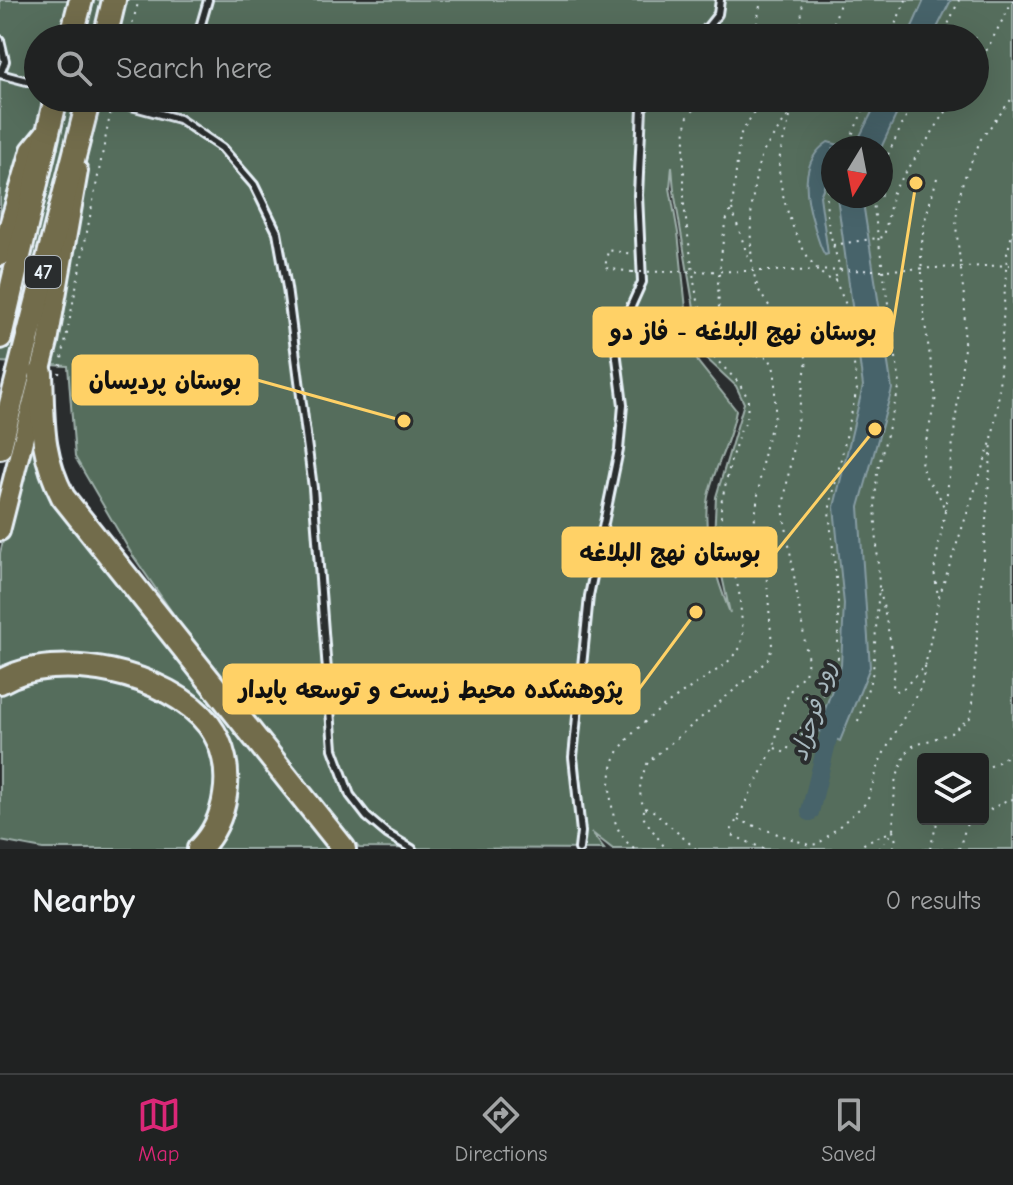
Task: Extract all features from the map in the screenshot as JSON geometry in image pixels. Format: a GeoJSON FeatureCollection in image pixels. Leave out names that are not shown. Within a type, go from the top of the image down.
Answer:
{"type":"FeatureCollection","features":[{"type":"Feature","properties":{"kind":"highway"},"geometry":{"type":"LineString","coordinates":[[75,24],[81,0]]}},
{"type":"Feature","properties":{"kind":"highway"},"geometry":{"type":"LineString","coordinates":[[108,24],[114,0]]}},
{"type":"Feature","properties":{"kind":"highway","name":"47"},"geometry":{"type":"LineString","coordinates":[[0,337],[53,112]]}},
{"type":"Feature","properties":{"kind":"highway","name":"47"},"geometry":{"type":"LineString","coordinates":[[0,447],[85,112]]}},
{"type":"Feature","properties":{"kind":"highway"},"geometry":{"type":"LineString","coordinates":[[46,377],[43,443],[52,476],[63,497],[344,849]]}},
{"type":"Feature","properties":{"kind":"highway"},"geometry":{"type":"LineString","coordinates":[[0,682],[20,672],[41,667],[94,669],[143,681],[167,692],[200,715],[219,741],[227,770],[220,818],[211,836],[199,849]]}},
{"type":"Feature","properties":{"kind":"main road"},"geometry":{"type":"LineString","coordinates":[[0,256],[31,150],[50,127]]}},
{"type":"Feature","properties":{"kind":"main road"},"geometry":{"type":"LineString","coordinates":[[0,531],[46,377],[79,179],[76,144]]}},
{"type":"Feature","properties":{"kind":"lane"},"geometry":{"type":"LineString","coordinates":[[201,24],[208,0]]}},
{"type":"Feature","properties":{"kind":"lane"},"geometry":{"type":"LineString","coordinates":[[710,24],[718,14],[720,0]]}},
{"type":"Feature","properties":{"kind":"lane"},"geometry":{"type":"LineString","coordinates":[[0,40],[5,61],[0,74],[24,81]]}},
{"type":"Feature","properties":{"kind":"lane"},"geometry":{"type":"LineString","coordinates":[[154,112],[179,119],[222,148],[254,185],[277,232],[313,488],[333,749],[350,795],[377,826],[412,849]]}},
{"type":"Feature","properties":{"kind":"lane"},"geometry":{"type":"LineString","coordinates":[[579,849],[581,832],[573,757],[577,700],[589,596],[619,450],[623,405],[615,342],[642,282],[638,195],[642,112]]}},
{"type":"Feature","properties":{"kind":"path"},"geometry":{"type":"LineString","coordinates":[[132,24],[139,0]]}},
{"type":"Feature","properties":{"kind":"path"},"geometry":{"type":"LineString","coordinates":[[757,24],[761,0]]}},
{"type":"Feature","properties":{"kind":"path"},"geometry":{"type":"LineString","coordinates":[[800,24],[803,0]]}},
{"type":"Feature","properties":{"kind":"path"},"geometry":{"type":"LineString","coordinates":[[833,24],[841,0]]}},
{"type":"Feature","properties":{"kind":"path"},"geometry":{"type":"LineString","coordinates":[[895,24],[906,0]]}},
{"type":"Feature","properties":{"kind":"path"},"geometry":{"type":"LineString","coordinates":[[948,24],[959,0]]}},
{"type":"Feature","properties":{"kind":"path"},"geometry":{"type":"LineString","coordinates":[[989,45],[1013,0]]}},
{"type":"Feature","properties":{"kind":"path"},"geometry":{"type":"LineString","coordinates":[[939,597],[934,571],[945,511],[964,348],[965,306],[956,226],[957,208],[963,181],[981,139],[1013,97]]}},
{"type":"Feature","properties":{"kind":"path"},"geometry":{"type":"LineString","coordinates":[[46,377],[59,374],[115,112]]}},
{"type":"Feature","properties":{"kind":"path"},"geometry":{"type":"LineString","coordinates":[[666,849],[643,817],[644,808],[639,795],[641,778],[648,762],[751,676],[769,658],[772,645],[766,570],[753,532],[764,450],[775,415],[775,372],[769,357],[759,356],[705,332],[695,288],[684,205],[684,150],[687,118],[692,112]]}},
{"type":"Feature","properties":{"kind":"path"},"geometry":{"type":"LineString","coordinates":[[754,112],[740,135],[732,208],[725,223],[718,283],[719,309],[724,322],[759,356]]}},
{"type":"Feature","properties":{"kind":"path"},"geometry":{"type":"LineString","coordinates":[[750,264],[753,207],[760,159],[792,112]]}},
{"type":"Feature","properties":{"kind":"path"},"geometry":{"type":"LineString","coordinates":[[852,136],[863,112]]}},
{"type":"Feature","properties":{"kind":"path"},"geometry":{"type":"LineString","coordinates":[[893,144],[908,112]]}},
{"type":"Feature","properties":{"kind":"path"},"geometry":{"type":"LineString","coordinates":[[833,245],[884,237],[893,192],[946,112]]}},
{"type":"Feature","properties":{"kind":"path"},"geometry":{"type":"LineString","coordinates":[[790,116],[779,162],[785,203],[813,265],[827,278],[834,278],[840,268],[827,208]]}},
{"type":"Feature","properties":{"kind":"path"},"geometry":{"type":"LineString","coordinates":[[937,178],[924,223],[921,254],[924,317],[936,397],[921,464],[945,511]]}},
{"type":"Feature","properties":{"kind":"path"},"geometry":{"type":"LineString","coordinates":[[732,208],[758,290],[800,345],[807,360],[783,508],[808,661],[805,674],[793,685],[783,707],[774,747],[732,825],[732,835],[764,849]]}},
{"type":"Feature","properties":{"kind":"path"},"geometry":{"type":"LineString","coordinates":[[858,721],[873,672],[879,586],[875,504],[877,473],[900,384],[873,208]]}},
{"type":"Feature","properties":{"kind":"path"},"geometry":{"type":"LineString","coordinates":[[893,849],[896,841],[893,831],[895,782],[905,755],[913,746],[951,733],[971,717],[992,439],[998,404],[1007,254],[1013,230]]}},
{"type":"Feature","properties":{"kind":"path"},"geometry":{"type":"LineString","coordinates":[[642,255],[608,250],[605,268],[632,272],[1013,265]]}},
{"type":"Feature","properties":{"kind":"path"},"geometry":{"type":"LineString","coordinates":[[774,747],[785,753],[830,683],[838,662],[838,597],[829,511],[857,389],[847,307],[834,278]]}},
{"type":"Feature","properties":{"kind":"path"},"geometry":{"type":"LineString","coordinates":[[634,849],[626,842],[614,821],[610,797],[615,757],[643,725],[726,664],[742,643],[739,591],[723,537],[721,504],[732,456],[747,421],[748,398],[738,382],[709,352],[704,324]]}},
{"type":"Feature","properties":{"kind":"path"},"geometry":{"type":"LineString","coordinates":[[737,820],[809,845],[818,844],[867,802],[881,758],[921,687],[939,597],[992,439]]}},
{"type":"Feature","properties":{"kind":"path"},"geometry":{"type":"LineString","coordinates":[[879,586],[895,664],[893,688],[902,690],[927,663]]}},
{"type":"Feature","properties":{"kind":"path"},"geometry":{"type":"LineString","coordinates":[[989,767],[1013,750]]}},
{"type":"Feature","properties":{"kind":"path"},"geometry":{"type":"LineString","coordinates":[[989,810],[1013,799]]}},
{"type":"Feature","properties":{"kind":"path"},"geometry":{"type":"LineString","coordinates":[[644,808],[652,810],[696,849]]}},
{"type":"Feature","properties":{"kind":"path"},"geometry":{"type":"LineString","coordinates":[[930,849],[936,825]]}},
{"type":"Feature","properties":{"kind":"path"},"geometry":{"type":"LineString","coordinates":[[959,849],[966,825]]}},
{"type":"Feature","properties":{"kind":"path"},"geometry":{"type":"LineString","coordinates":[[857,849],[893,831]]}},
{"type":"Feature","properties":{"kind":"path"},"geometry":{"type":"LineString","coordinates":[[879,849],[893,831]]}},
{"type":"Feature","properties":{"kind":"green space"},"geometry":{"type":"Polygon","coordinates":[[[0,0],[1013,0],[1013,849],[613,849],[591,832],[604,849],[359,848],[240,704],[183,628],[131,553],[75,457],[68,366],[0,362],[0,0]],[[672,166],[670,188],[689,337],[698,362],[736,410],[712,481],[707,506],[711,553],[730,613],[714,539],[716,497],[744,403],[736,386],[708,360],[700,344],[672,166]]]}},
{"type":"Feature","properties":{"kind":"green space"},"geometry":{"type":"Polygon","coordinates":[[[39,391],[38,445],[338,849],[204,849],[216,835],[222,738],[128,671],[0,674],[0,553],[39,391]]]}},
{"type":"Feature","properties":{"kind":"green space"},"geometry":{"type":"Polygon","coordinates":[[[62,671],[151,690],[210,735],[223,795],[191,849],[43,849],[0,841],[0,688],[62,671]]]}},
{"type":"Feature","properties":{"kind":"water"},"geometry":{"type":"Polygon","coordinates":[[[924,0],[951,0],[939,24],[913,24],[924,0]]]}},
{"type":"Feature","properties":{"kind":"water"},"geometry":{"type":"Polygon","coordinates":[[[872,112],[898,112],[887,136],[860,136],[872,112]]]}},
{"type":"Feature","properties":{"kind":"water"},"geometry":{"type":"Polygon","coordinates":[[[821,148],[821,208],[828,254],[825,255],[807,191],[808,169],[821,148]]]}},
{"type":"Feature","properties":{"kind":"water"},"geometry":{"type":"Polygon","coordinates":[[[839,208],[864,208],[892,389],[859,507],[870,667],[840,741],[817,731],[841,665],[844,604],[834,507],[863,386],[839,208]]]}},
{"type":"Feature","properties":{"kind":"waterway","name":"رود فرحزاد"},"geometry":{"type":"LineString","coordinates":[[810,812],[834,714]]}},
{"type":"Feature","properties":{"kind":"place","name":"بوستان نهج البلاغه - فاز دو"},"geometry":{"type":"Point","coordinates":[916,183]}},
{"type":"Feature","properties":{"kind":"place","name":"بوستان پردیسان"},"geometry":{"type":"Point","coordinates":[404,421]}},
{"type":"Feature","properties":{"kind":"place","name":"بوستان نهج البلاغه"},"geometry":{"type":"Point","coordinates":[875,429]}},
{"type":"Feature","properties":{"kind":"place","name":"پژوهشکده محیط زیست و توسعه پایدار"},"geometry":{"type":"Point","coordinates":[696,612]}}]}
